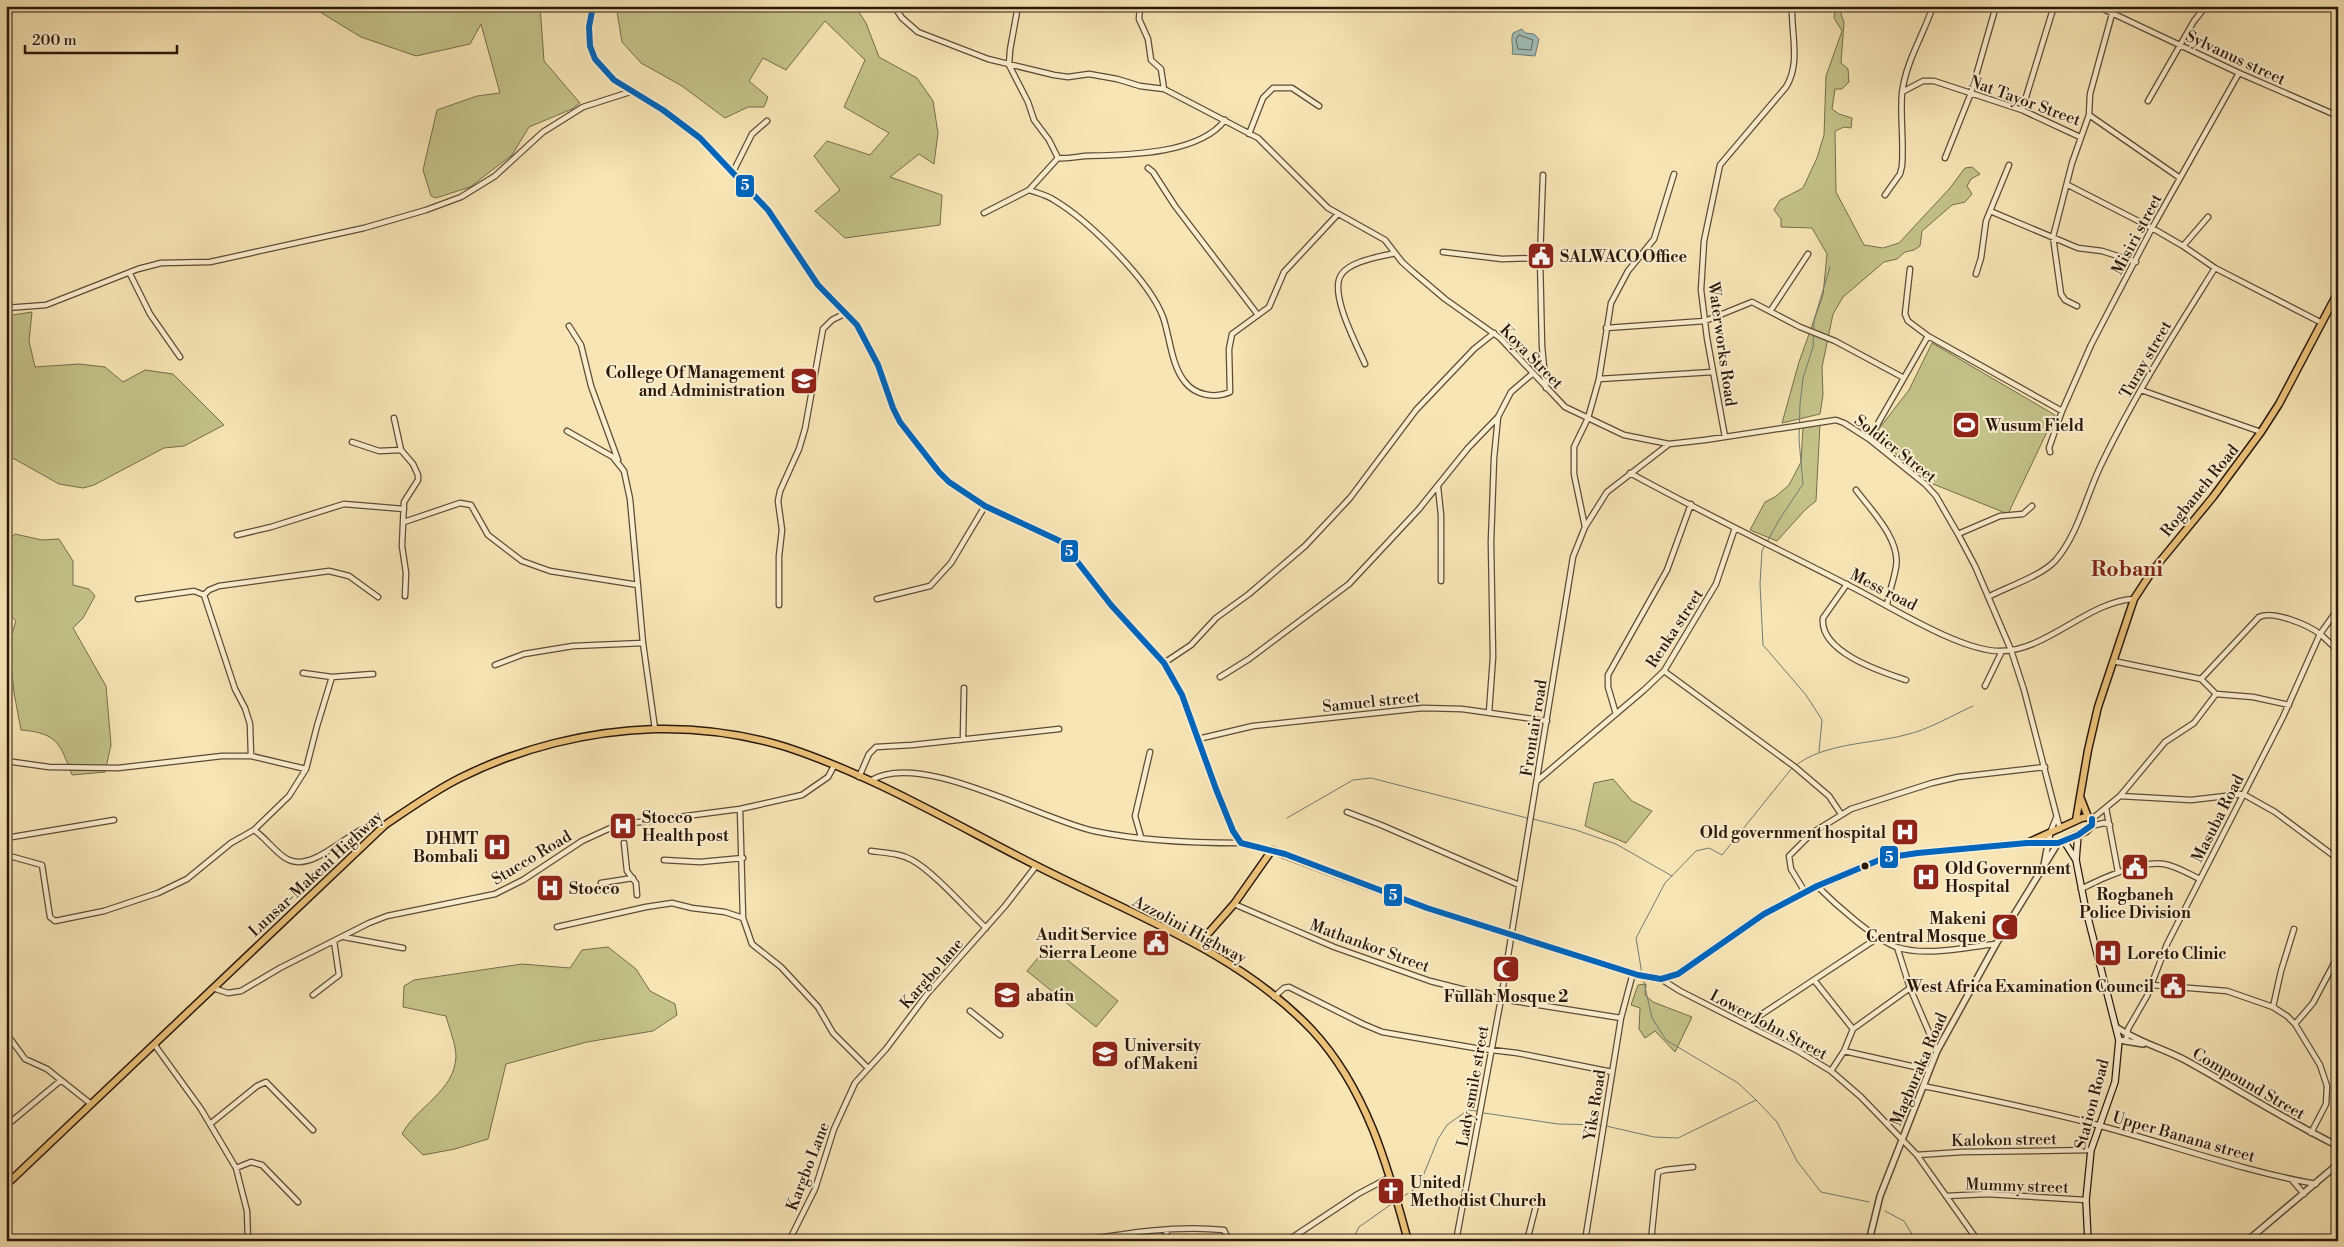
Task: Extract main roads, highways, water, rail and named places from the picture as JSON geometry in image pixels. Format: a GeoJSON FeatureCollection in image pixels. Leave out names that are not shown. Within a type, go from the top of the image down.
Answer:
{"type":"FeatureCollection","features":[{"type":"Feature","properties":{"kind":"main road","name":"Rogbaneh Road"},"geometry":{"type":"LineString","coordinates":[[2076,820],[2088,750],[2113,661],[2134,600],[2153,570],[2213,497],[2261,432],[2279,404],[2338,292]]}},
{"type":"Feature","properties":{"kind":"main road","name":"Lunsar-Makeni Highway"},"geometry":{"type":"LineString","coordinates":[[6,1185],[385,825],[458,779],[512,756],[575,739],[655,729],[739,736],[785,747],[834,766]]}},
{"type":"Feature","properties":{"kind":"main road","name":"Azzolini Highway"},"geometry":{"type":"LineString","coordinates":[[834,766],[1198,945],[1231,964],[1274,997],[1311,1029],[1343,1070],[1368,1117],[1390,1177],[1408,1241]]}},
{"type":"Feature","properties":{"kind":"main road"},"geometry":{"type":"LineString","coordinates":[[2081,798],[2090,821]]}},
{"type":"Feature","properties":{"kind":"main road"},"geometry":{"type":"LineString","coordinates":[[2027,842],[2060,829],[2076,820],[2090,821]]}},
{"type":"Feature","properties":{"kind":"main road"},"geometry":{"type":"LineString","coordinates":[[1198,945],[1234,904],[1272,850],[1389,895],[1635,974],[1662,979],[1678,974],[1736,932],[1805,892],[1873,862],[1896,856],[2027,842],[2047,844],[2061,842],[2078,835],[2090,821]]}},
{"type":"Feature","properties":{"kind":"main road","name":"Station Road"},"geometry":{"type":"LineString","coordinates":[[2078,835],[2076,860],[2081,889],[2119,1040],[2115,1082],[2091,1150],[2086,1200],[2088,1241]]}},
{"type":"Feature","properties":{"kind":"main road","name":"Station Road"},"geometry":{"type":"LineString","coordinates":[[2061,842],[2076,860]]}},
{"type":"Feature","properties":{"kind":"water"},"geometry":{"type":"Polygon","coordinates":[[[1522,29],[1525,33],[1534,34],[1539,39],[1535,56],[1512,54],[1513,33],[1522,29]]]}},
{"type":"Feature","properties":{"kind":"waterway"},"geometry":{"type":"LineString","coordinates":[[1767,542],[1803,484],[1799,440],[1803,378],[1813,347],[1814,320],[1830,267]]}},
{"type":"Feature","properties":{"kind":"waterway"},"geometry":{"type":"LineString","coordinates":[[1765,545],[1762,551],[1760,584],[1763,645],[1806,695],[1822,720],[1819,752]]}},
{"type":"Feature","properties":{"kind":"waterway"},"geometry":{"type":"LineString","coordinates":[[1795,766],[1806,758],[1833,748],[1914,733],[1973,706]]}},
{"type":"Feature","properties":{"kind":"waterway"},"geometry":{"type":"LineString","coordinates":[[1642,974],[1636,938],[1665,883],[1696,851],[1709,848],[1722,855],[1792,768]]}},
{"type":"Feature","properties":{"kind":"waterway"},"geometry":{"type":"LineString","coordinates":[[1287,818],[1353,780],[1371,778],[1527,818]]}},
{"type":"Feature","properties":{"kind":"waterway"},"geometry":{"type":"LineString","coordinates":[[1533,819],[1576,830],[1616,844],[1672,876]]}},
{"type":"Feature","properties":{"kind":"waterway"},"geometry":{"type":"LineString","coordinates":[[1643,978],[1652,1018],[1666,1040],[1738,1083],[1756,1100],[1777,1122],[1797,1161],[1821,1192],[1869,1202]]}},
{"type":"Feature","properties":{"kind":"waterway"},"geometry":{"type":"LineString","coordinates":[[1606,1126],[1654,1137],[1678,1138],[1756,1100]]}},
{"type":"Feature","properties":{"kind":"waterway"},"geometry":{"type":"LineString","coordinates":[[1401,1198],[1419,1186],[1438,1139],[1447,1125],[1468,1110],[1477,1111]]}},
{"type":"Feature","properties":{"kind":"waterway"},"geometry":{"type":"LineString","coordinates":[[1484,1113],[1558,1124],[1601,1125]]}},
{"type":"Feature","properties":{"kind":"waterway"},"geometry":{"type":"LineString","coordinates":[[1352,1241],[1359,1227],[1393,1203]]}},
{"type":"Feature","properties":{"kind":"waterway"},"geometry":{"type":"LineString","coordinates":[[1885,1211],[1904,1221],[1916,1241]]}},
{"type":"Feature","properties":{"kind":"place","name":"SALWACO Office"},"geometry":{"type":"Point","coordinates":[1541,256]}},
{"type":"Feature","properties":{"kind":"place","name":"College Of Management and Administration"},"geometry":{"type":"Point","coordinates":[804,381]}},
{"type":"Feature","properties":{"kind":"place","name":"Wusum Field"},"geometry":{"type":"Point","coordinates":[1966,425]}},
{"type":"Feature","properties":{"kind":"place","name":"Stocco Health post"},"geometry":{"type":"Point","coordinates":[623,826]}},
{"type":"Feature","properties":{"kind":"place","name":"Old government hospital"},"geometry":{"type":"Point","coordinates":[1905,832]}},
{"type":"Feature","properties":{"kind":"place","name":"DHMT Bombali"},"geometry":{"type":"Point","coordinates":[497,847]}},
{"type":"Feature","properties":{"kind":"place","name":"Rogbaneh Police Division"},"geometry":{"type":"Point","coordinates":[2135,867]}},
{"type":"Feature","properties":{"kind":"place","name":"Old Government Hospital"},"geometry":{"type":"Point","coordinates":[1926,877]}},
{"type":"Feature","properties":{"kind":"place","name":"Stocco"},"geometry":{"type":"Point","coordinates":[550,888]}},
{"type":"Feature","properties":{"kind":"place","name":"Makeni Central Mosque"},"geometry":{"type":"Point","coordinates":[2005,927]}},
{"type":"Feature","properties":{"kind":"place","name":"Audit Service Sierra Leone"},"geometry":{"type":"Point","coordinates":[1156,943]}},
{"type":"Feature","properties":{"kind":"place","name":"Loreto Clinic"},"geometry":{"type":"Point","coordinates":[2108,953]}},
{"type":"Feature","properties":{"kind":"place","name":"Fullah Mosque 2"},"geometry":{"type":"Point","coordinates":[1506,969]}},
{"type":"Feature","properties":{"kind":"place","name":"West Africa Examination Council"},"geometry":{"type":"Point","coordinates":[2173,986]}},
{"type":"Feature","properties":{"kind":"place","name":"abatin"},"geometry":{"type":"Point","coordinates":[1007,995]}},
{"type":"Feature","properties":{"kind":"place","name":"University of Makeni"},"geometry":{"type":"Point","coordinates":[1105,1054]}},
{"type":"Feature","properties":{"kind":"place","name":"United Methodist Church"},"geometry":{"type":"Point","coordinates":[1391,1191]}},
{"type":"Feature","properties":{"kind":"district","name":"Robani"},"geometry":{"type":"Point","coordinates":[2127,569]}}]}
